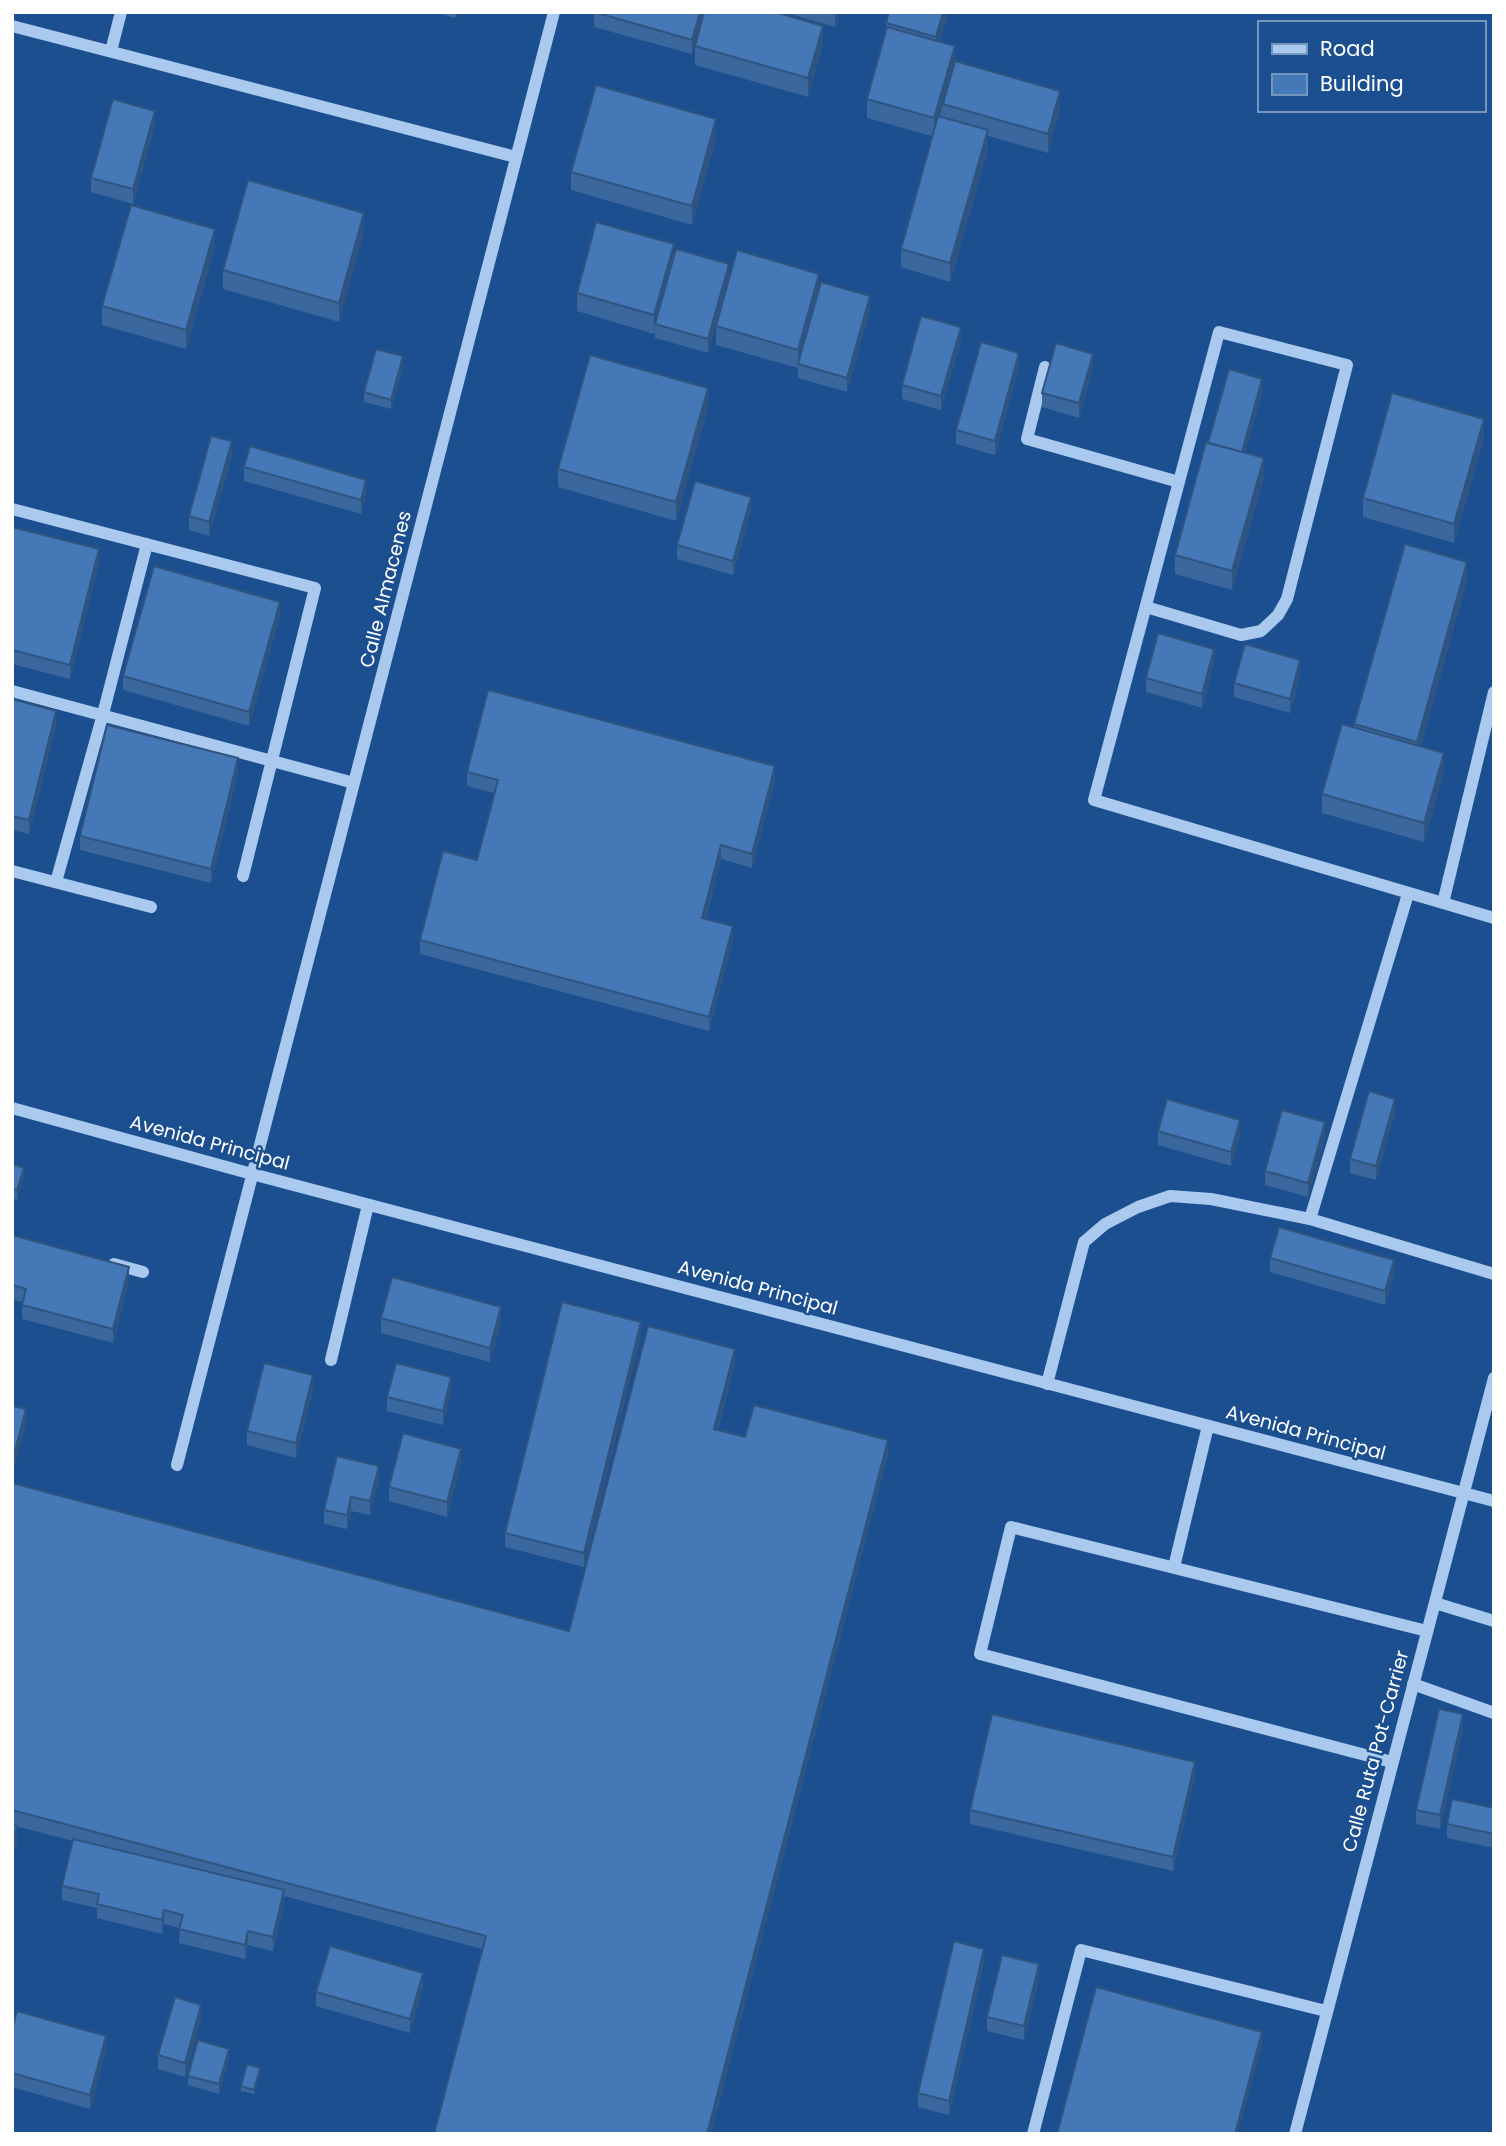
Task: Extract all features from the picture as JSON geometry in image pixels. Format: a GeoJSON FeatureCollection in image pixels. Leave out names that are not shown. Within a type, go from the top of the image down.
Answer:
{"type":"FeatureCollection","features":[{"type":"Feature","properties":{"kind":"street"},"geometry":{"type":"LineString","coordinates":[[111,51],[121,12]]}},
{"type":"Feature","properties":{"kind":"street","name":"Calle Almacenes"},"geometry":{"type":"LineString","coordinates":[[177,1465],[554,12]]}},
{"type":"Feature","properties":{"kind":"street"},"geometry":{"type":"LineString","coordinates":[[12,26],[516,157]]}},
{"type":"Feature","properties":{"kind":"street"},"geometry":{"type":"LineString","coordinates":[[1146,607],[1241,635],[1261,631],[1278,615],[1287,598],[1347,365],[1219,332],[1094,800],[1494,918]]}},
{"type":"Feature","properties":{"kind":"street"},"geometry":{"type":"LineString","coordinates":[[1045,367],[1027,439],[1179,482]]}},
{"type":"Feature","properties":{"kind":"street"},"geometry":{"type":"LineString","coordinates":[[12,509],[316,588],[243,876]]}},
{"type":"Feature","properties":{"kind":"street"},"geometry":{"type":"LineString","coordinates":[[56,882],[147,544]]}},
{"type":"Feature","properties":{"kind":"street"},"geometry":{"type":"LineString","coordinates":[[12,691],[354,783]]}},
{"type":"Feature","properties":{"kind":"street"},"geometry":{"type":"LineString","coordinates":[[1443,903],[1494,692]]}},
{"type":"Feature","properties":{"kind":"street"},"geometry":{"type":"LineString","coordinates":[[12,871],[150,907]]}},
{"type":"Feature","properties":{"kind":"street"},"geometry":{"type":"LineString","coordinates":[[1310,1219],[1408,894]]}},
{"type":"Feature","properties":{"kind":"street","name":"Avenida Principal"},"geometry":{"type":"LineString","coordinates":[[12,1108],[368,1205],[1494,1501]]}},
{"type":"Feature","properties":{"kind":"street"},"geometry":{"type":"LineString","coordinates":[[1048,1384],[1084,1242],[1105,1224],[1138,1207],[1170,1196],[1210,1199],[1310,1219],[1494,1273]]}},
{"type":"Feature","properties":{"kind":"street"},"geometry":{"type":"LineString","coordinates":[[331,1360],[368,1205]]}},
{"type":"Feature","properties":{"kind":"street"},"geometry":{"type":"LineString","coordinates":[[104,1261],[143,1272]]}},
{"type":"Feature","properties":{"kind":"street","name":"Calle Ruta Pot-Carrier"},"geometry":{"type":"LineString","coordinates":[[1295,2134],[1494,1378]]}},
{"type":"Feature","properties":{"kind":"street"},"geometry":{"type":"LineString","coordinates":[[1174,1567],[1208,1426]]}},
{"type":"Feature","properties":{"kind":"street"},"geometry":{"type":"LineString","coordinates":[[1392,1762],[980,1654],[1011,1527],[1427,1631]]}},
{"type":"Feature","properties":{"kind":"street"},"geometry":{"type":"LineString","coordinates":[[1436,1603],[1494,1621]]}},
{"type":"Feature","properties":{"kind":"street"},"geometry":{"type":"LineString","coordinates":[[1413,1684],[1494,1713]]}},
{"type":"Feature","properties":{"kind":"street"},"geometry":{"type":"LineString","coordinates":[[1032,2134],[1081,1950],[1326,2011]]}},
{"type":"Feature","properties":{"kind":"building"},"geometry":{"type":"Polygon","coordinates":[[[594,12],[700,12],[692,40],[594,12]]]}},
{"type":"Feature","properties":{"kind":"building"},"geometry":{"type":"Polygon","coordinates":[[[704,12],[775,12],[823,26],[808,78],[695,46],[704,12]]]}},
{"type":"Feature","properties":{"kind":"building"},"geometry":{"type":"Polygon","coordinates":[[[889,12],[943,12],[936,37],[886,23],[889,12]]]}},
{"type":"Feature","properties":{"kind":"building"},"geometry":{"type":"Polygon","coordinates":[[[887,27],[955,46],[934,118],[867,99],[887,27]]]}},
{"type":"Feature","properties":{"kind":"building"},"geometry":{"type":"Polygon","coordinates":[[[955,61],[1060,91],[1048,134],[943,104],[955,61]]]}},
{"type":"Feature","properties":{"kind":"building"},"geometry":{"type":"Polygon","coordinates":[[[596,85],[716,119],[692,206],[571,172],[596,85]]]}},
{"type":"Feature","properties":{"kind":"building"},"geometry":{"type":"Polygon","coordinates":[[[113,99],[155,111],[133,189],[91,178],[113,99]]]}},
{"type":"Feature","properties":{"kind":"building"},"geometry":{"type":"Polygon","coordinates":[[[938,116],[988,130],[950,263],[901,249],[938,116]]]}},
{"type":"Feature","properties":{"kind":"building"},"geometry":{"type":"Polygon","coordinates":[[[248,180],[364,213],[339,303],[223,270],[248,180]]]}},
{"type":"Feature","properties":{"kind":"building"},"geometry":{"type":"Polygon","coordinates":[[[131,205],[215,229],[186,330],[102,306],[131,205]]]}},
{"type":"Feature","properties":{"kind":"building"},"geometry":{"type":"Polygon","coordinates":[[[596,222],[674,244],[654,315],[577,293],[596,222]]]}},
{"type":"Feature","properties":{"kind":"building"},"geometry":{"type":"Polygon","coordinates":[[[676,249],[729,264],[708,339],[655,324],[676,249]]]}},
{"type":"Feature","properties":{"kind":"building"},"geometry":{"type":"Polygon","coordinates":[[[737,250],[819,274],[798,350],[716,326],[737,250]]]}},
{"type":"Feature","properties":{"kind":"building"},"geometry":{"type":"Polygon","coordinates":[[[821,282],[870,296],[847,378],[798,364],[821,282]]]}},
{"type":"Feature","properties":{"kind":"building"},"geometry":{"type":"Polygon","coordinates":[[[921,316],[961,327],[941,396],[902,385],[921,316]]]}},
{"type":"Feature","properties":{"kind":"building"},"geometry":{"type":"Polygon","coordinates":[[[981,342],[1019,353],[995,441],[956,430],[981,342]]]}},
{"type":"Feature","properties":{"kind":"building"},"geometry":{"type":"Polygon","coordinates":[[[1056,343],[1093,354],[1079,403],[1042,393],[1056,343]]]}},
{"type":"Feature","properties":{"kind":"building"},"geometry":{"type":"Polygon","coordinates":[[[376,349],[403,356],[391,400],[364,392],[376,349]]]}},
{"type":"Feature","properties":{"kind":"building"},"geometry":{"type":"Polygon","coordinates":[[[590,355],[708,388],[676,502],[558,469],[590,355]]]}},
{"type":"Feature","properties":{"kind":"building"},"geometry":{"type":"Polygon","coordinates":[[[1229,369],[1262,379],[1242,452],[1208,443],[1229,369]]]}},
{"type":"Feature","properties":{"kind":"building"},"geometry":{"type":"Polygon","coordinates":[[[1392,393],[1484,419],[1454,524],[1363,498],[1392,393]]]}},
{"type":"Feature","properties":{"kind":"building"},"geometry":{"type":"Polygon","coordinates":[[[211,436],[232,441],[209,522],[189,516],[211,436]]]}},
{"type":"Feature","properties":{"kind":"building"},"geometry":{"type":"Polygon","coordinates":[[[1206,442],[1264,458],[1232,571],[1175,555],[1206,442]]]}},
{"type":"Feature","properties":{"kind":"building"},"geometry":{"type":"Polygon","coordinates":[[[250,446],[366,480],[361,500],[244,467],[250,446]]]}},
{"type":"Feature","properties":{"kind":"building"},"geometry":{"type":"Polygon","coordinates":[[[695,481],[751,497],[733,561],[677,545],[695,481]]]}},
{"type":"Feature","properties":{"kind":"building"},"geometry":{"type":"Polygon","coordinates":[[[12,527],[99,549],[70,665],[12,650],[12,527]]]}},
{"type":"Feature","properties":{"kind":"building"},"geometry":{"type":"Polygon","coordinates":[[[1405,544],[1467,562],[1417,742],[1354,724],[1405,544]]]}},
{"type":"Feature","properties":{"kind":"building"},"geometry":{"type":"Polygon","coordinates":[[[154,566],[280,602],[249,712],[123,676],[154,566]]]}},
{"type":"Feature","properties":{"kind":"building"},"geometry":{"type":"Polygon","coordinates":[[[1158,633],[1214,649],[1202,694],[1146,678],[1158,633]]]}},
{"type":"Feature","properties":{"kind":"building"},"geometry":{"type":"Polygon","coordinates":[[[1245,644],[1300,660],[1290,699],[1234,683],[1245,644]]]}},
{"type":"Feature","properties":{"kind":"building"},"geometry":{"type":"Polygon","coordinates":[[[488,690],[775,766],[752,854],[721,845],[702,918],[733,926],[709,1017],[420,940],[443,851],[477,860],[498,780],[467,772],[488,690]]]}},
{"type":"Feature","properties":{"kind":"building"},"geometry":{"type":"Polygon","coordinates":[[[12,699],[56,711],[29,820],[12,816],[12,699]]]}},
{"type":"Feature","properties":{"kind":"building"},"geometry":{"type":"Polygon","coordinates":[[[1342,724],[1444,753],[1424,823],[1322,794],[1342,724]]]}},
{"type":"Feature","properties":{"kind":"building"},"geometry":{"type":"Polygon","coordinates":[[[107,725],[238,758],[211,869],[80,836],[107,725]]]}},
{"type":"Feature","properties":{"kind":"building"},"geometry":{"type":"Polygon","coordinates":[[[1369,1091],[1395,1099],[1376,1166],[1350,1159],[1369,1091]]]}},
{"type":"Feature","properties":{"kind":"building"},"geometry":{"type":"Polygon","coordinates":[[[1167,1099],[1240,1120],[1231,1152],[1158,1131],[1167,1099]]]}},
{"type":"Feature","properties":{"kind":"building"},"geometry":{"type":"Polygon","coordinates":[[[1282,1110],[1325,1122],[1308,1183],[1265,1171],[1282,1110]]]}},
{"type":"Feature","properties":{"kind":"building"},"geometry":{"type":"Polygon","coordinates":[[[12,1164],[24,1168],[17,1190],[12,1189],[12,1164]]]}},
{"type":"Feature","properties":{"kind":"building"},"geometry":{"type":"Polygon","coordinates":[[[1279,1227],[1394,1260],[1385,1291],[1270,1258],[1279,1227]]]}},
{"type":"Feature","properties":{"kind":"building"},"geometry":{"type":"Polygon","coordinates":[[[12,1235],[129,1267],[113,1329],[22,1305],[26,1289],[12,1285],[12,1235]]]}},
{"type":"Feature","properties":{"kind":"building"},"geometry":{"type":"Polygon","coordinates":[[[392,1277],[501,1307],[490,1348],[381,1318],[392,1277]]]}},
{"type":"Feature","properties":{"kind":"building"},"geometry":{"type":"Polygon","coordinates":[[[562,1302],[641,1322],[584,1553],[505,1533],[562,1302]]]}},
{"type":"Feature","properties":{"kind":"building"},"geometry":{"type":"Polygon","coordinates":[[[648,1326],[735,1349],[714,1429],[745,1437],[754,1405],[888,1440],[707,2134],[434,2134],[486,1936],[12,1810],[12,1483],[569,1631],[648,1326]]]}},
{"type":"Feature","properties":{"kind":"building"},"geometry":{"type":"Polygon","coordinates":[[[264,1363],[313,1375],[296,1443],[247,1431],[264,1363]]]}},
{"type":"Feature","properties":{"kind":"building"},"geometry":{"type":"Polygon","coordinates":[[[396,1363],[451,1377],[443,1411],[387,1397],[396,1363]]]}},
{"type":"Feature","properties":{"kind":"building"},"geometry":{"type":"Polygon","coordinates":[[[12,1406],[26,1409],[12,1462],[12,1406]]]}},
{"type":"Feature","properties":{"kind":"building"},"geometry":{"type":"Polygon","coordinates":[[[403,1433],[461,1449],[447,1502],[389,1487],[403,1433]]]}},
{"type":"Feature","properties":{"kind":"building"},"geometry":{"type":"Polygon","coordinates":[[[337,1456],[379,1466],[370,1501],[351,1497],[347,1515],[324,1510],[337,1456]]]}},
{"type":"Feature","properties":{"kind":"building"},"geometry":{"type":"Polygon","coordinates":[[[1439,1709],[1463,1714],[1440,1815],[1416,1810],[1439,1709]]]}},
{"type":"Feature","properties":{"kind":"building"},"geometry":{"type":"Polygon","coordinates":[[[992,1714],[1195,1762],[1173,1857],[970,1810],[992,1714]]]}},
{"type":"Feature","properties":{"kind":"building"},"geometry":{"type":"Polygon","coordinates":[[[1452,1799],[1494,1808],[1494,1834],[1447,1824],[1452,1799]]]}},
{"type":"Feature","properties":{"kind":"building"},"geometry":{"type":"Polygon","coordinates":[[[12,1825],[17,1826],[12,1843],[12,1825]]]}},
{"type":"Feature","properties":{"kind":"building"},"geometry":{"type":"Polygon","coordinates":[[[73,1839],[284,1890],[273,1937],[248,1931],[245,1945],[179,1929],[183,1915],[164,1910],[162,1920],[97,1904],[99,1894],[62,1886],[73,1839]]]}},
{"type":"Feature","properties":{"kind":"building"},"geometry":{"type":"Polygon","coordinates":[[[954,1941],[984,1949],[949,2101],[918,2093],[954,1941]]]}},
{"type":"Feature","properties":{"kind":"building"},"geometry":{"type":"Polygon","coordinates":[[[330,1946],[423,1973],[410,2019],[316,1992],[330,1946]]]}},
{"type":"Feature","properties":{"kind":"building"},"geometry":{"type":"Polygon","coordinates":[[[1002,1955],[1039,1964],[1024,2026],[987,2017],[1002,1955]]]}},
{"type":"Feature","properties":{"kind":"building"},"geometry":{"type":"Polygon","coordinates":[[[1096,1987],[1262,2032],[1235,2134],[1057,2134],[1096,1987]]]}},
{"type":"Feature","properties":{"kind":"building"},"geometry":{"type":"Polygon","coordinates":[[[175,1997],[201,2005],[185,2063],[158,2055],[175,1997]]]}},
{"type":"Feature","properties":{"kind":"building"},"geometry":{"type":"Polygon","coordinates":[[[17,2011],[106,2036],[90,2095],[12,2073],[12,2030],[17,2011]]]}},
{"type":"Feature","properties":{"kind":"building"},"geometry":{"type":"Polygon","coordinates":[[[198,2040],[229,2049],[219,2084],[188,2076],[198,2040]]]}},
{"type":"Feature","properties":{"kind":"building"},"geometry":{"type":"Polygon","coordinates":[[[247,2064],[260,2068],[254,2090],[241,2086],[247,2064]]]}}]}
